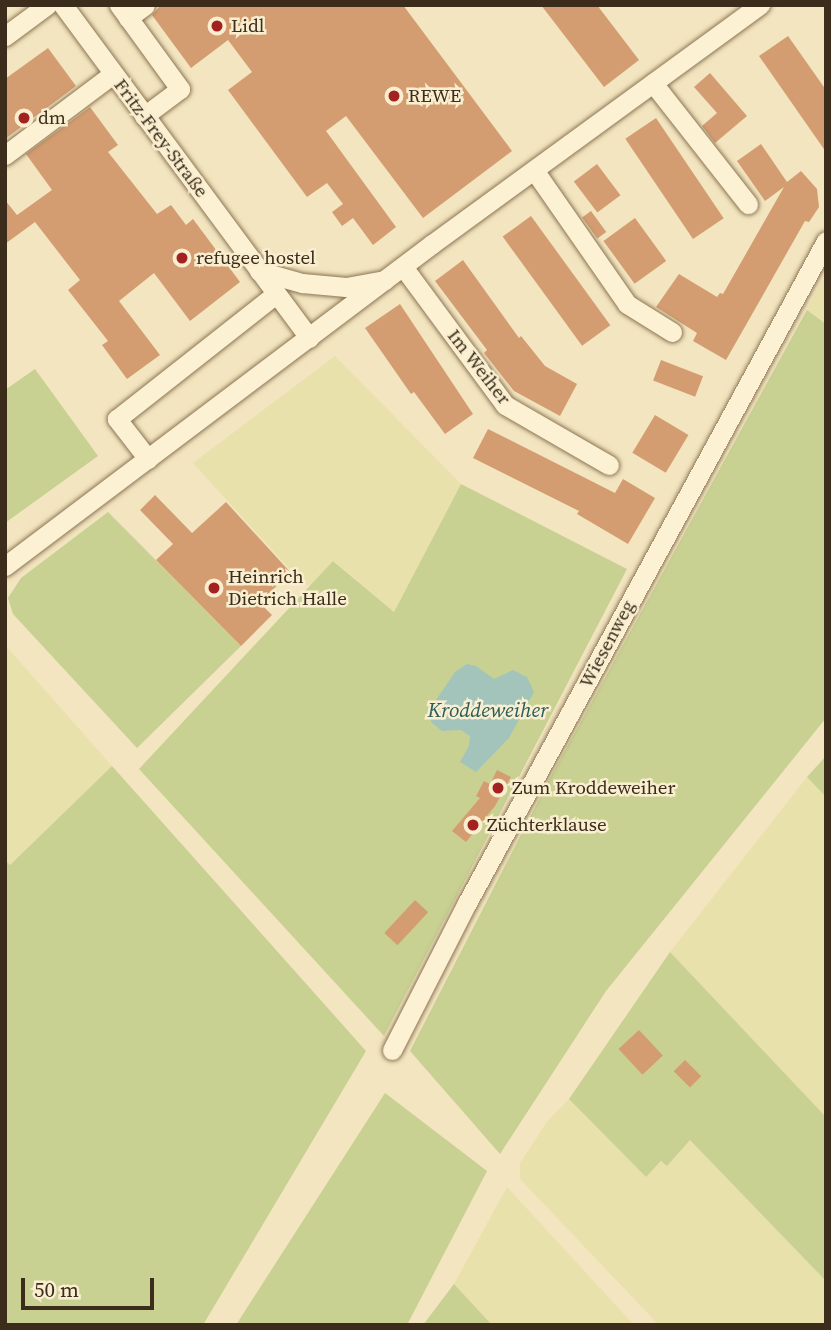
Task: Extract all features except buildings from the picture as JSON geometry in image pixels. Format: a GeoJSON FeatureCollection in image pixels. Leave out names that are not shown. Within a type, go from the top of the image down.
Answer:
{"type":"FeatureCollection","features":[{"type":"Feature","properties":{"kind":"street"},"geometry":{"type":"LineString","coordinates":[[5,36],[47,5]]}},
{"type":"Feature","properties":{"kind":"street","name":"Fritz-Frey-Straße"},"geometry":{"type":"LineString","coordinates":[[63,5],[309,338]]}},
{"type":"Feature","properties":{"kind":"street"},"geometry":{"type":"LineString","coordinates":[[144,116],[180,89],[124,12],[145,5]]}},
{"type":"Feature","properties":{"kind":"street"},"geometry":{"type":"LineString","coordinates":[[5,566],[534,170],[659,71],[760,5]]}},
{"type":"Feature","properties":{"kind":"street"},"geometry":{"type":"LineString","coordinates":[[659,71],[748,204]]}},
{"type":"Feature","properties":{"kind":"street"},"geometry":{"type":"LineString","coordinates":[[5,156],[113,74]]}},
{"type":"Feature","properties":{"kind":"street"},"geometry":{"type":"LineString","coordinates":[[534,170],[627,304],[672,332]]}},
{"type":"Feature","properties":{"kind":"street","name":"Wiesenweg"},"geometry":{"type":"LineString","coordinates":[[396,1043],[467,903],[826,241]]}},
{"type":"Feature","properties":{"kind":"street"},"geometry":{"type":"LineString","coordinates":[[259,271],[302,283],[346,286],[396,273]]}},
{"type":"Feature","properties":{"kind":"street","name":"Im Weiher"},"geometry":{"type":"LineString","coordinates":[[396,273],[505,405],[609,465]]}},
{"type":"Feature","properties":{"kind":"street"},"geometry":{"type":"LineString","coordinates":[[148,459],[117,419],[276,293]]}},
{"type":"Feature","properties":{"kind":"shaded area"},"geometry":{"type":"Polygon","coordinates":[[[826,275],[826,324],[807,310],[826,275]]]}},
{"type":"Feature","properties":{"kind":"shaded area"},"geometry":{"type":"Polygon","coordinates":[[[335,356],[461,484],[394,612],[334,561],[311,585],[305,586],[193,463],[335,356]]]}},
{"type":"Feature","properties":{"kind":"shaded area"},"geometry":{"type":"Polygon","coordinates":[[[5,645],[112,766],[10,865],[5,860],[5,645]]]}},
{"type":"Feature","properties":{"kind":"shaded area"},"geometry":{"type":"Polygon","coordinates":[[[807,777],[826,797],[826,1117],[670,952],[807,777]]]}},
{"type":"Feature","properties":{"kind":"shaded area"},"geometry":{"type":"Polygon","coordinates":[[[569,1099],[646,1177],[662,1161],[667,1166],[690,1139],[826,1281],[826,1325],[659,1325],[520,1179],[520,1163],[547,1122],[569,1099]]]}},
{"type":"Feature","properties":{"kind":"shaded area"},"geometry":{"type":"Polygon","coordinates":[[[507,1187],[634,1325],[492,1325],[454,1284],[507,1187]]]}},
{"type":"Feature","properties":{"kind":"green space"},"geometry":{"type":"Polygon","coordinates":[[[807,310],[826,324],[826,718],[606,991],[500,1154],[410,1051],[550,778],[807,310]]]}},
{"type":"Feature","properties":{"kind":"green space"},"geometry":{"type":"Polygon","coordinates":[[[35,369],[98,456],[5,523],[5,390],[35,369]]]}},
{"type":"Feature","properties":{"kind":"green space"},"geometry":{"type":"Polygon","coordinates":[[[461,484],[627,569],[384,1036],[139,769],[333,561],[394,612],[461,484]]]}},
{"type":"Feature","properties":{"kind":"green space"},"geometry":{"type":"Polygon","coordinates":[[[108,512],[241,646],[137,748],[13,614],[8,598],[21,578],[108,512]]]}},
{"type":"Feature","properties":{"kind":"green space"},"geometry":{"type":"Polygon","coordinates":[[[826,756],[826,797],[807,777],[826,756]]]}},
{"type":"Feature","properties":{"kind":"green space"},"geometry":{"type":"Polygon","coordinates":[[[112,766],[366,1051],[203,1325],[5,1325],[5,860],[10,865],[112,766]]]}},
{"type":"Feature","properties":{"kind":"green space"},"geometry":{"type":"Polygon","coordinates":[[[670,952],[826,1117],[826,1281],[690,1140],[667,1166],[661,1161],[646,1177],[569,1099],[670,952]]]}},
{"type":"Feature","properties":{"kind":"green space"},"geometry":{"type":"Polygon","coordinates":[[[385,1093],[487,1171],[407,1325],[236,1325],[385,1093]]]}},
{"type":"Feature","properties":{"kind":"green space"},"geometry":{"type":"Polygon","coordinates":[[[454,1284],[492,1325],[423,1325],[454,1284]]]}},
{"type":"Feature","properties":{"kind":"water","name":"Kroddeweiher"},"geometry":{"type":"Polygon","coordinates":[[[467,664],[476,666],[494,679],[513,670],[527,677],[534,692],[509,738],[476,772],[460,762],[469,746],[470,736],[461,730],[442,731],[431,722],[431,711],[436,700],[455,672],[467,664]]]}},
{"type":"Feature","properties":{"kind":"place","name":"Lidl"},"geometry":{"type":"Point","coordinates":[217,26]}},
{"type":"Feature","properties":{"kind":"place","name":"REWE"},"geometry":{"type":"Point","coordinates":[394,96]}},
{"type":"Feature","properties":{"kind":"place","name":"dm"},"geometry":{"type":"Point","coordinates":[24,118]}},
{"type":"Feature","properties":{"kind":"place","name":"refugee hostel"},"geometry":{"type":"Point","coordinates":[182,258]}},
{"type":"Feature","properties":{"kind":"place","name":"Heinrich Dietrich Halle"},"geometry":{"type":"Point","coordinates":[214,588]}},
{"type":"Feature","properties":{"kind":"place","name":"Zum Kroddeweiher"},"geometry":{"type":"Point","coordinates":[498,788]}},
{"type":"Feature","properties":{"kind":"place","name":"Züchterklause"},"geometry":{"type":"Point","coordinates":[473,825]}}]}
